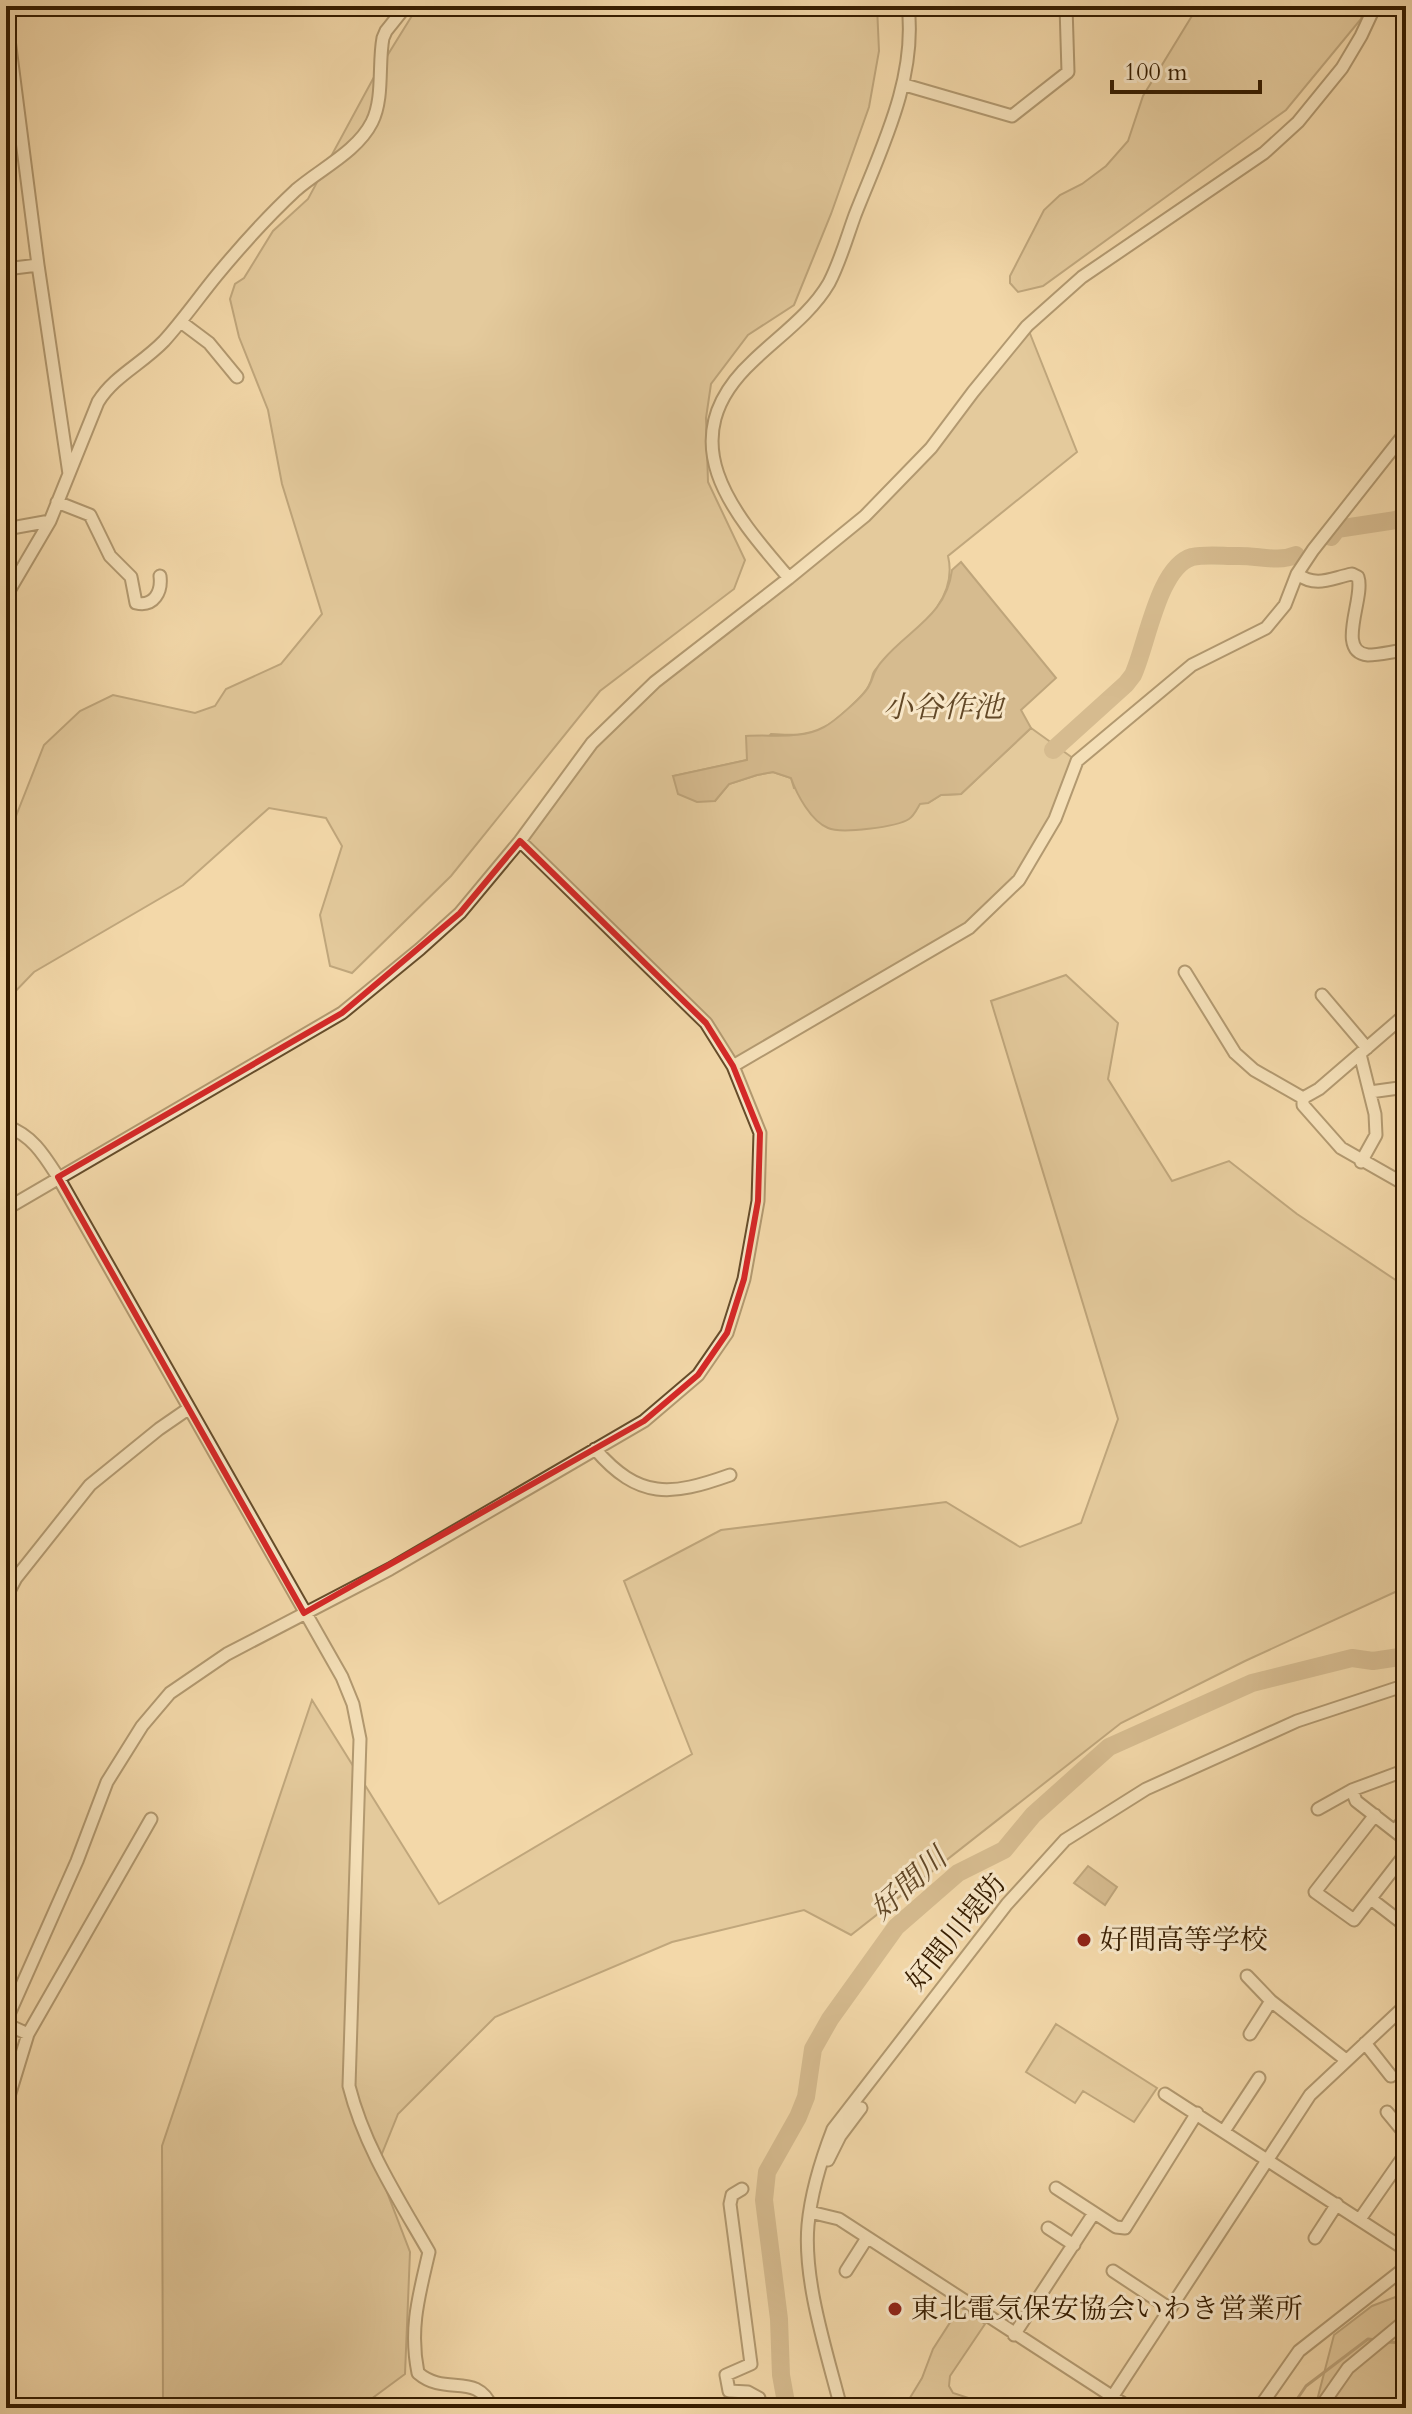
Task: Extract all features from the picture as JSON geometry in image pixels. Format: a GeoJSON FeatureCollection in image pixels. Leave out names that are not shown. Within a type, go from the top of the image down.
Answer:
{"type":"FeatureCollection","features":[{"type":"Feature","properties":{"kind":"street"},"geometry":{"type":"LineString","coordinates":[[6,596],[50,521],[98,402],[107,388],[146,359],[267,219],[365,133],[376,112],[383,38],[405,6]]}},
{"type":"Feature","properties":{"kind":"street"},"geometry":{"type":"LineString","coordinates":[[789,578],[744,526],[718,479],[711,436],[726,390],[750,363],[802,317],[829,283],[905,85],[910,24],[908,6]]}},
{"type":"Feature","properties":{"kind":"street"},"geometry":{"type":"LineString","coordinates":[[905,85],[1012,116],[1068,72],[1066,6]]}},
{"type":"Feature","properties":{"kind":"street"},"geometry":{"type":"LineString","coordinates":[[6,1209],[342,1013],[460,913],[520,841],[592,743],[655,682],[865,516],[931,448],[1027,326],[1082,277],[1264,153],[1298,122],[1342,68],[1375,6]]}},
{"type":"Feature","properties":{"kind":"street"},"geometry":{"type":"LineString","coordinates":[[6,16],[69,474]]}},
{"type":"Feature","properties":{"kind":"street"},"geometry":{"type":"LineString","coordinates":[[6,269],[38,265]]}},
{"type":"Feature","properties":{"kind":"street"},"geometry":{"type":"LineString","coordinates":[[181,322],[209,343],[237,377]]}},
{"type":"Feature","properties":{"kind":"street"},"geometry":{"type":"LineString","coordinates":[[733,1066],[969,928],[1019,880],[1055,819],[1077,761],[1192,665],[1266,628],[1285,605],[1297,574],[1406,432]]}},
{"type":"Feature","properties":{"kind":"street"},"geometry":{"type":"LineString","coordinates":[[57,502],[90,515],[110,556],[131,577],[136,603],[153,600],[159,591],[160,576]]}},
{"type":"Feature","properties":{"kind":"street"},"geometry":{"type":"LineString","coordinates":[[6,529],[50,521]]}},
{"type":"Feature","properties":{"kind":"street"},"geometry":{"type":"LineString","coordinates":[[1297,574],[1312,582],[1328,582],[1352,574],[1358,577],[1358,606],[1352,628],[1354,648],[1358,653],[1370,655],[1406,650]]}},
{"type":"Feature","properties":{"kind":"street"},"geometry":{"type":"LineString","coordinates":[[28,2034],[6,2022],[77,1861],[107,1782],[142,1726],[170,1693],[227,1654],[390,1569],[644,1421],[698,1375],[727,1333],[744,1279],[758,1201],[760,1133],[733,1066],[706,1023],[520,841]]}},
{"type":"Feature","properties":{"kind":"street"},"geometry":{"type":"LineString","coordinates":[[1185,972],[1235,1053],[1254,1070],[1303,1098]]}},
{"type":"Feature","properties":{"kind":"street"},"geometry":{"type":"LineString","coordinates":[[1322,995],[1363,1051],[1376,1135],[1361,1162]]}},
{"type":"Feature","properties":{"kind":"street"},"geometry":{"type":"LineString","coordinates":[[1303,1098],[1319,1089],[1406,1014]]}},
{"type":"Feature","properties":{"kind":"street"},"geometry":{"type":"LineString","coordinates":[[1370,1092],[1406,1087]]}},
{"type":"Feature","properties":{"kind":"street"},"geometry":{"type":"LineString","coordinates":[[1303,1098],[1303,1105],[1341,1148],[1406,1185]]}},
{"type":"Feature","properties":{"kind":"street"},"geometry":{"type":"LineString","coordinates":[[6,1126],[27,1136],[41,1150],[58,1177],[342,1677],[353,1704],[360,1739],[349,2086],[370,2150],[429,2252],[414,2320],[414,2353],[418,2373],[429,2382],[477,2387],[492,2408]]}},
{"type":"Feature","properties":{"kind":"street"},"geometry":{"type":"LineString","coordinates":[[6,1597],[16,1578],[90,1485],[188,1409]]}},
{"type":"Feature","properties":{"kind":"street"},"geometry":{"type":"LineString","coordinates":[[595,1449],[612,1469],[635,1483],[662,1491],[690,1489],[730,1475]]}},
{"type":"Feature","properties":{"kind":"street","name":"好間川堤防"},"geometry":{"type":"LineString","coordinates":[[841,2408],[821,2329],[808,2256],[810,2212],[816,2181],[833,2129],[1007,1904],[1065,1840],[1146,1789],[1297,1721],[1406,1685]]}},
{"type":"Feature","properties":{"kind":"street"},"geometry":{"type":"LineString","coordinates":[[1318,1809],[1352,1790],[1406,1770]]}},
{"type":"Feature","properties":{"kind":"street"},"geometry":{"type":"LineString","coordinates":[[1352,1790],[1356,1801],[1406,1840]]}},
{"type":"Feature","properties":{"kind":"street"},"geometry":{"type":"LineString","coordinates":[[1375,1815],[1315,1892],[1354,1920],[1406,1853]]}},
{"type":"Feature","properties":{"kind":"street"},"geometry":{"type":"LineString","coordinates":[[1395,1831],[1406,1817]]}},
{"type":"Feature","properties":{"kind":"street"},"geometry":{"type":"LineString","coordinates":[[6,2106],[28,2034],[151,1819]]}},
{"type":"Feature","properties":{"kind":"street"},"geometry":{"type":"LineString","coordinates":[[1371,1899],[1406,1926]]}},
{"type":"Feature","properties":{"kind":"street"},"geometry":{"type":"LineString","coordinates":[[1247,1976],[1271,2001],[1344,2059]]}},
{"type":"Feature","properties":{"kind":"street"},"geometry":{"type":"LineString","coordinates":[[1250,2034],[1271,2001]]}},
{"type":"Feature","properties":{"kind":"street"},"geometry":{"type":"LineString","coordinates":[[1105,2408],[1310,2095],[1344,2059],[1406,2005]]}},
{"type":"Feature","properties":{"kind":"street"},"geometry":{"type":"LineString","coordinates":[[1365,2043],[1391,2076]]}},
{"type":"Feature","properties":{"kind":"street"},"geometry":{"type":"LineString","coordinates":[[1224,2131],[1259,2078]]}},
{"type":"Feature","properties":{"kind":"street"},"geometry":{"type":"LineString","coordinates":[[1165,2094],[1406,2250]]}},
{"type":"Feature","properties":{"kind":"street"},"geometry":{"type":"LineString","coordinates":[[816,2181],[840,2136],[861,2108]]}},
{"type":"Feature","properties":{"kind":"street"},"geometry":{"type":"LineString","coordinates":[[1387,2112],[1406,2135]]}},
{"type":"Feature","properties":{"kind":"street"},"geometry":{"type":"LineString","coordinates":[[1056,2188],[1116,2227],[1125,2228],[1197,2113]]}},
{"type":"Feature","properties":{"kind":"street"},"geometry":{"type":"LineString","coordinates":[[1360,2219],[1406,2153]]}},
{"type":"Feature","properties":{"kind":"street"},"geometry":{"type":"LineString","coordinates":[[742,2189],[732,2195],[730,2204],[751,2364],[726,2375],[729,2391],[748,2392],[759,2398],[760,2408]]}},
{"type":"Feature","properties":{"kind":"street"},"geometry":{"type":"LineString","coordinates":[[1315,2238],[1337,2204]]}},
{"type":"Feature","properties":{"kind":"street"},"geometry":{"type":"LineString","coordinates":[[810,2212],[839,2219],[1130,2408]]}},
{"type":"Feature","properties":{"kind":"street"},"geometry":{"type":"LineString","coordinates":[[1014,2335],[1092,2216]]}},
{"type":"Feature","properties":{"kind":"street"},"geometry":{"type":"LineString","coordinates":[[1048,2228],[1074,2245]]}},
{"type":"Feature","properties":{"kind":"street"},"geometry":{"type":"LineString","coordinates":[[846,2271],[867,2238]]}},
{"type":"Feature","properties":{"kind":"street"},"geometry":{"type":"LineString","coordinates":[[1259,2408],[1299,2351],[1406,2267]]}},
{"type":"Feature","properties":{"kind":"street"},"geometry":{"type":"LineString","coordinates":[[1113,2271],[1169,2308]]}},
{"type":"Feature","properties":{"kind":"street"},"geometry":{"type":"LineString","coordinates":[[1320,2408],[1348,2368],[1403,2326]]}},
{"type":"Feature","properties":{"kind":"highlighted area"},"geometry":{"type":"Polygon","coordinates":[[[520,841],[706,1023],[733,1066],[760,1133],[758,1201],[744,1279],[727,1333],[698,1375],[644,1421],[304,1613],[58,1177],[342,1013],[460,913],[520,841]]]}},
{"type":"Feature","properties":{"kind":"shaded area"},"geometry":{"type":"Polygon","coordinates":[[[418,6],[877,6],[879,51],[869,107],[794,305],[748,335],[711,384],[706,418],[708,482],[745,560],[734,589],[600,691],[451,876],[352,973],[330,966],[320,915],[342,846],[326,818],[269,808],[183,885],[34,972],[6,1001],[6,819],[16,816],[44,745],[80,711],[113,695],[195,713],[215,706],[226,689],[281,664],[322,614],[282,484],[268,410],[239,337],[230,299],[235,284],[244,278],[273,231],[308,199],[374,77],[418,6]]]}},
{"type":"Feature","properties":{"kind":"shaded area"},"geometry":{"type":"Polygon","coordinates":[[[1198,6],[1364,6],[1361,19],[1286,110],[1043,286],[1018,292],[1010,283],[1010,276],[1044,210],[1060,195],[1082,184],[1106,166],[1128,141],[1143,96],[1198,6]]]}},
{"type":"Feature","properties":{"kind":"shaded area"},"geometry":{"type":"Polygon","coordinates":[[[1027,326],[1077,452],[948,556],[950,574],[938,605],[928,619],[876,669],[866,689],[835,720],[825,727],[799,735],[771,734],[747,760],[674,776],[715,801],[729,784],[773,772],[791,778],[794,788],[928,803],[941,795],[961,794],[1031,728],[1077,761],[1055,819],[1019,880],[969,928],[733,1066],[706,1023],[520,841],[592,743],[655,682],[789,578],[931,448],[1027,326]]]}},
{"type":"Feature","properties":{"kind":"shaded area"},"geometry":{"type":"Polygon","coordinates":[[[1066,975],[1118,1023],[1108,1079],[1172,1181],[1229,1161],[1297,1214],[1406,1287],[1406,1587],[1245,1661],[1121,1723],[851,1935],[804,1910],[672,1942],[495,2017],[398,2114],[377,2166],[410,2252],[405,2374],[359,2408],[155,2408],[163,2404],[162,2146],[312,1700],[439,1904],[692,1754],[624,1581],[721,1530],[946,1502],[1020,1547],[1081,1523],[1118,1419],[991,1001],[1066,975]]]}},
{"type":"Feature","properties":{"kind":"shaded area"},"geometry":{"type":"Polygon","coordinates":[[[1056,2024],[1157,2088],[1134,2122],[1083,2091],[1075,2103],[1026,2072],[1056,2024]]]}},
{"type":"Feature","properties":{"kind":"shaded area"},"geometry":{"type":"Polygon","coordinates":[[[1406,2293],[1406,2408],[1315,2408],[1334,2335],[1372,2306],[1406,2293]]]}},
{"type":"Feature","properties":{"kind":"shaded area"},"geometry":{"type":"Polygon","coordinates":[[[960,2307],[985,2324],[950,2376],[949,2386],[953,2393],[981,2402],[985,2408],[905,2406],[922,2378],[933,2349],[960,2307]]]}},
{"type":"Feature","properties":{"kind":"water","name":"小谷作池"},"geometry":{"type":"Polygon","coordinates":[[[961,562],[1056,678],[1021,710],[1031,728],[961,794],[941,795],[920,804],[912,816],[903,822],[882,827],[835,830],[822,825],[805,807],[791,778],[773,772],[729,784],[715,801],[697,802],[678,794],[673,776],[747,760],[746,736],[805,734],[824,727],[841,714],[866,690],[883,660],[934,611],[948,586],[952,570],[961,562]]]}},
{"type":"Feature","properties":{"kind":"water"},"geometry":{"type":"Polygon","coordinates":[[[1088,1866],[1117,1887],[1105,1905],[1074,1883],[1088,1866]]]}},
{"type":"Feature","properties":{"kind":"waterway"},"geometry":{"type":"LineString","coordinates":[[1331,537],[1337,529],[1396,520],[1406,515]]}},
{"type":"Feature","properties":{"kind":"waterway"},"geometry":{"type":"LineString","coordinates":[[1053,750],[1133,675],[1162,591],[1180,564],[1192,557],[1202,556],[1274,559],[1296,555]]}},
{"type":"Feature","properties":{"kind":"waterway","name":"好間川"},"geometry":{"type":"LineString","coordinates":[[787,2408],[764,2200],[767,2172],[806,2097],[813,2049],[830,2019],[896,1927],[958,1873],[1004,1850],[1033,1815],[1109,1747],[1252,1683],[1352,1658],[1373,1661],[1406,1656]]}},
{"type":"Feature","properties":{"kind":"waterway"},"geometry":{"type":"LineString","coordinates":[[1291,2408],[1306,2386],[1368,2339],[1376,2340]]}},
{"type":"Feature","properties":{"kind":"waterway"},"geometry":{"type":"LineString","coordinates":[[1387,2342],[1406,2343]]}},
{"type":"Feature","properties":{"kind":"place","name":"好間高等学校"},"geometry":{"type":"Point","coordinates":[1084,1940]}},
{"type":"Feature","properties":{"kind":"place","name":"東北電気保安協会いわき営業所"},"geometry":{"type":"Point","coordinates":[895,2309]}}]}
